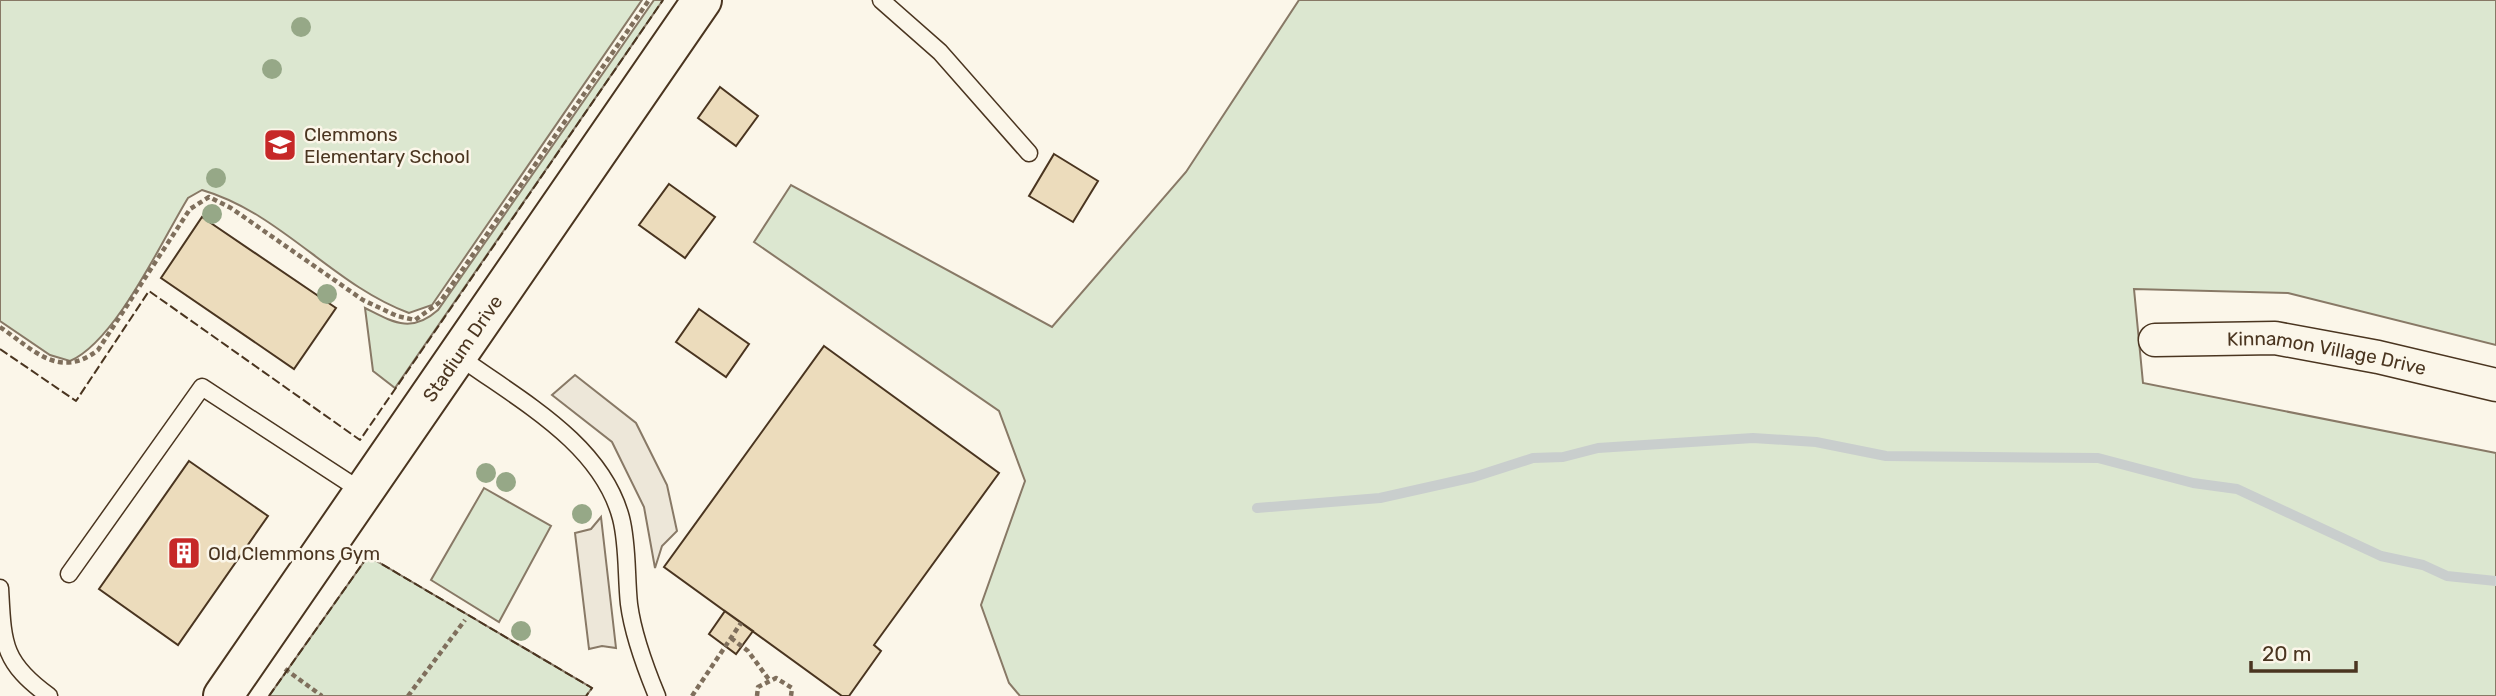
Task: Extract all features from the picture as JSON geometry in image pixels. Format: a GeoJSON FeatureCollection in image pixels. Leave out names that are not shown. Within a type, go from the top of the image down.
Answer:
{"type":"FeatureCollection","features":[{"type":"Feature","properties":{"kind":"street","name":"Stadium Drive"},"geometry":{"type":"LineString","coordinates":[[223,696],[702,0]]}},
{"type":"Feature","properties":{"kind":"street","name":"Kinnamon Village Drive"},"geometry":{"type":"LineString","coordinates":[[2155,340],[2275,338],[2378,357],[2496,385]]}},
{"type":"Feature","properties":{"kind":"lane"},"geometry":{"type":"LineString","coordinates":[[881,0],[940,52],[1028,153]]}},
{"type":"Feature","properties":{"kind":"lane"},"geometry":{"type":"LineString","coordinates":[[457,355],[578,444],[604,475],[621,519],[629,606],[644,664],[657,696]]}},
{"type":"Feature","properties":{"kind":"lane"},"geometry":{"type":"LineString","coordinates":[[69,575],[202,387],[363,492]]}},
{"type":"Feature","properties":{"kind":"lane"},"geometry":{"type":"LineString","coordinates":[[0,588],[8,654],[22,675],[48,696]]}},
{"type":"Feature","properties":{"kind":"path"},"geometry":{"type":"LineString","coordinates":[[0,327],[51,361],[68,365],[85,361],[98,350],[190,209],[209,197],[231,208],[363,300],[397,316],[415,320],[440,302],[649,0]]}},
{"type":"Feature","properties":{"kind":"path"},"geometry":{"type":"LineString","coordinates":[[408,696],[465,620]]}},
{"type":"Feature","properties":{"kind":"path"},"geometry":{"type":"LineString","coordinates":[[692,696],[741,623]]}},
{"type":"Feature","properties":{"kind":"path"},"geometry":{"type":"LineString","coordinates":[[731,638],[748,651],[770,681]]}},
{"type":"Feature","properties":{"kind":"path"},"geometry":{"type":"LineString","coordinates":[[256,648],[322,696]]}},
{"type":"Feature","properties":{"kind":"path"},"geometry":{"type":"LineString","coordinates":[[757,696],[758,687],[776,678],[792,688],[791,696]]}},
{"type":"Feature","properties":{"kind":"green space","name":"Clemmons Elementary School"},"geometry":{"type":"Polygon","coordinates":[[[0,0],[642,0],[432,305],[409,313],[382,301],[257,215],[202,190],[188,198],[151,264],[104,333],[87,350],[70,361],[50,355],[0,321],[0,0]]]}},
{"type":"Feature","properties":{"kind":"green space"},"geometry":{"type":"Polygon","coordinates":[[[654,0],[663,0],[395,388],[373,371],[365,308],[384,318],[410,324],[419,322],[438,310],[654,0]]]}},
{"type":"Feature","properties":{"kind":"green space"},"geometry":{"type":"Polygon","coordinates":[[[1299,0],[2496,0],[2496,345],[2288,293],[2134,289],[2143,383],[2496,453],[2496,696],[1020,696],[1009,683],[981,605],[1025,481],[999,411],[754,242],[791,185],[1052,327],[1186,172],[1299,0]]]}},
{"type":"Feature","properties":{"kind":"green space"},"geometry":{"type":"Polygon","coordinates":[[[484,488],[551,526],[499,622],[431,580],[484,488]]]}},
{"type":"Feature","properties":{"kind":"green space"},"geometry":{"type":"Polygon","coordinates":[[[368,556],[592,688],[586,696],[269,696],[368,556]]]}},
{"type":"Feature","properties":{"kind":"shaded area"},"geometry":{"type":"Polygon","coordinates":[[[575,375],[636,423],[667,485],[677,531],[662,546],[655,568],[644,507],[612,442],[552,395],[575,375]]]}},
{"type":"Feature","properties":{"kind":"shaded area"},"geometry":{"type":"Polygon","coordinates":[[[601,517],[616,648],[602,646],[589,649],[575,533],[591,529],[601,517]]]}},
{"type":"Feature","properties":{"kind":"building"},"geometry":{"type":"Polygon","coordinates":[[[720,87],[758,116],[736,146],[698,118],[720,87]]]}},
{"type":"Feature","properties":{"kind":"building"},"geometry":{"type":"Polygon","coordinates":[[[1054,154],[1098,181],[1073,222],[1029,196],[1054,154]]]}},
{"type":"Feature","properties":{"kind":"building"},"geometry":{"type":"Polygon","coordinates":[[[669,184],[715,217],[685,258],[639,225],[669,184]]]}},
{"type":"Feature","properties":{"kind":"building"},"geometry":{"type":"Polygon","coordinates":[[[202,217],[336,308],[294,369],[161,278],[202,217]]]}},
{"type":"Feature","properties":{"kind":"building"},"geometry":{"type":"Polygon","coordinates":[[[699,309],[749,344],[726,377],[676,342],[699,309]]]}},
{"type":"Feature","properties":{"kind":"building"},"geometry":{"type":"Polygon","coordinates":[[[824,346],[999,473],[874,645],[881,651],[849,696],[842,696],[664,567],[824,346]]]}},
{"type":"Feature","properties":{"kind":"building","name":"Old Clemmons Gym"},"geometry":{"type":"Polygon","coordinates":[[[189,461],[268,516],[178,645],[99,589],[189,461]]]}},
{"type":"Feature","properties":{"kind":"building"},"geometry":{"type":"Polygon","coordinates":[[[725,611],[753,631],[736,654],[709,634],[725,611]]]}},
{"type":"Feature","properties":{"kind":"waterway"},"geometry":{"type":"LineString","coordinates":[[1257,508],[1380,498],[1474,477],[1533,458],[1563,457],[1598,448],[1753,438],[1816,442],[1886,456],[2098,458],[2193,483],[2237,489],[2381,556],[2423,565],[2447,576],[2496,581]]}},
{"type":"Feature","properties":{"kind":"fence"},"geometry":{"type":"LineString","coordinates":[[0,349],[76,401],[149,291],[360,440],[663,0]]}},
{"type":"Feature","properties":{"kind":"fence"},"geometry":{"type":"LineString","coordinates":[[269,696],[368,556],[592,688],[586,696]]}},
{"type":"Feature","properties":{"kind":"place","name":"Clemmons Elementary School"},"geometry":{"type":"Point","coordinates":[280,145]}},
{"type":"Feature","properties":{"kind":"place","name":"Old Clemmons Gym"},"geometry":{"type":"Point","coordinates":[184,553]}}]}
